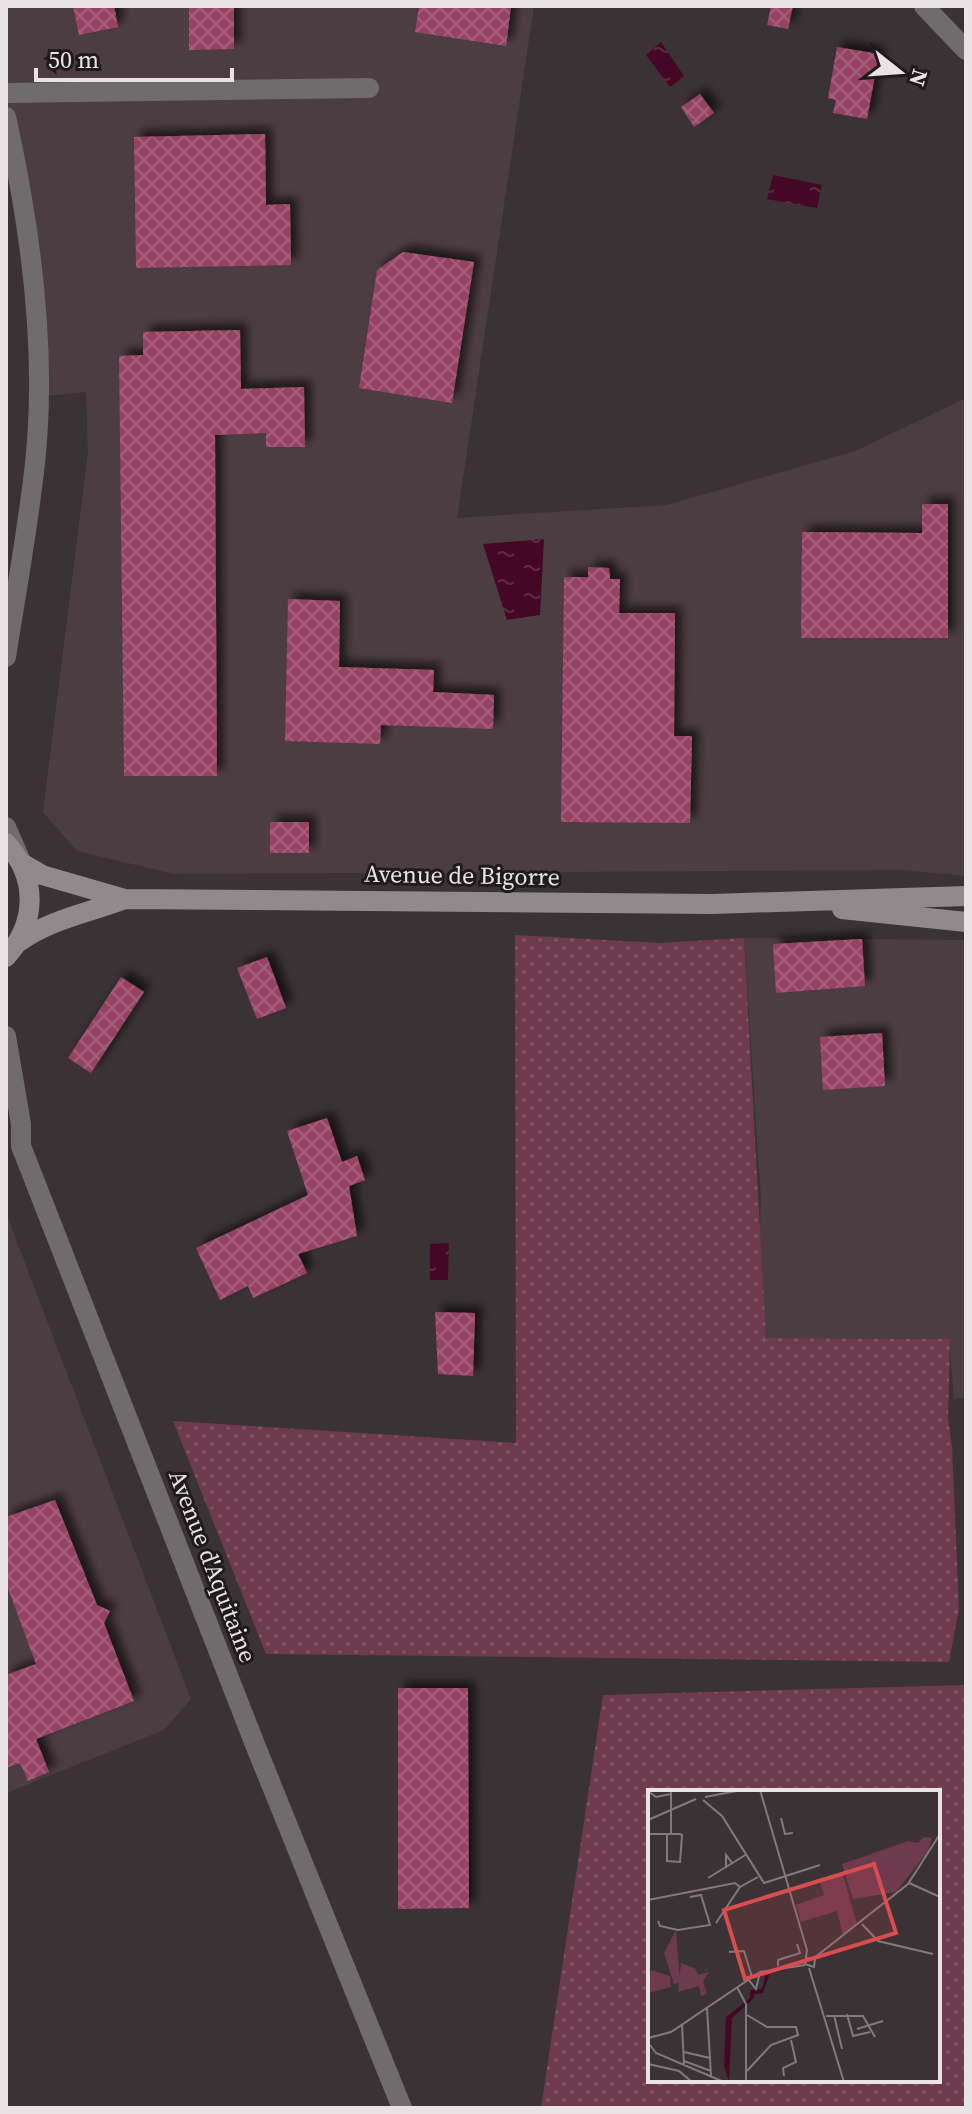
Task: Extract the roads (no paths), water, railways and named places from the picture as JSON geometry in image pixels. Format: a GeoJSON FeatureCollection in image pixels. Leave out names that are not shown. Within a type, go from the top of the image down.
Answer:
{"type":"FeatureCollection","features":[{"type":"Feature","properties":{"kind":"main road","name":"Avenue de Bigorre"},"geometry":{"type":"LineString","coordinates":[[16,855],[42,875],[125,899],[798,904],[914,895],[966,896]]}},
{"type":"Feature","properties":{"kind":"main road"},"geometry":{"type":"LineString","coordinates":[[12,950],[28,920],[31,894],[16,855]]}},
{"type":"Feature","properties":{"kind":"main road","name":"Avenue de Bigorre"},"geometry":{"type":"LineString","coordinates":[[12,950],[43,925],[85,915],[125,899]]}},
{"type":"Feature","properties":{"kind":"main road","name":"Avenue de Bigorre"},"geometry":{"type":"LineString","coordinates":[[798,904],[966,922]]}},
{"type":"Feature","properties":{"kind":"street"},"geometry":{"type":"LineString","coordinates":[[924,6],[966,50]]}},
{"type":"Feature","properties":{"kind":"street"},"geometry":{"type":"LineString","coordinates":[[6,93],[369,88]]}},
{"type":"Feature","properties":{"kind":"street"},"geometry":{"type":"LineString","coordinates":[[6,117],[25,217],[35,323],[37,412],[35,462],[6,657]]}},
{"type":"Feature","properties":{"kind":"street"},"geometry":{"type":"LineString","coordinates":[[6,827],[16,855]]}},
{"type":"Feature","properties":{"kind":"street","name":"Avenue d'Aquitaine"},"geometry":{"type":"LineString","coordinates":[[6,1036],[21,1124],[21,1146],[256,1747],[402,2108]]}},
{"type":"Feature","properties":{"kind":"street"},"geometry":{"type":"LineString","coordinates":[[6,1123],[21,1146]]}},
{"type":"Feature","properties":{"kind":"water"},"geometry":{"type":"Polygon","coordinates":[[[661,42],[684,76],[670,87],[646,55],[661,42]]]}},
{"type":"Feature","properties":{"kind":"water"},"geometry":{"type":"Polygon","coordinates":[[[773,175],[822,185],[817,208],[767,199],[773,175]]]}},
{"type":"Feature","properties":{"kind":"water"},"geometry":{"type":"Polygon","coordinates":[[[544,539],[540,615],[507,620],[483,544],[544,539]]]}},
{"type":"Feature","properties":{"kind":"water"},"geometry":{"type":"Polygon","coordinates":[[[449,1243],[448,1280],[430,1280],[430,1244],[449,1243]]]}}]}
